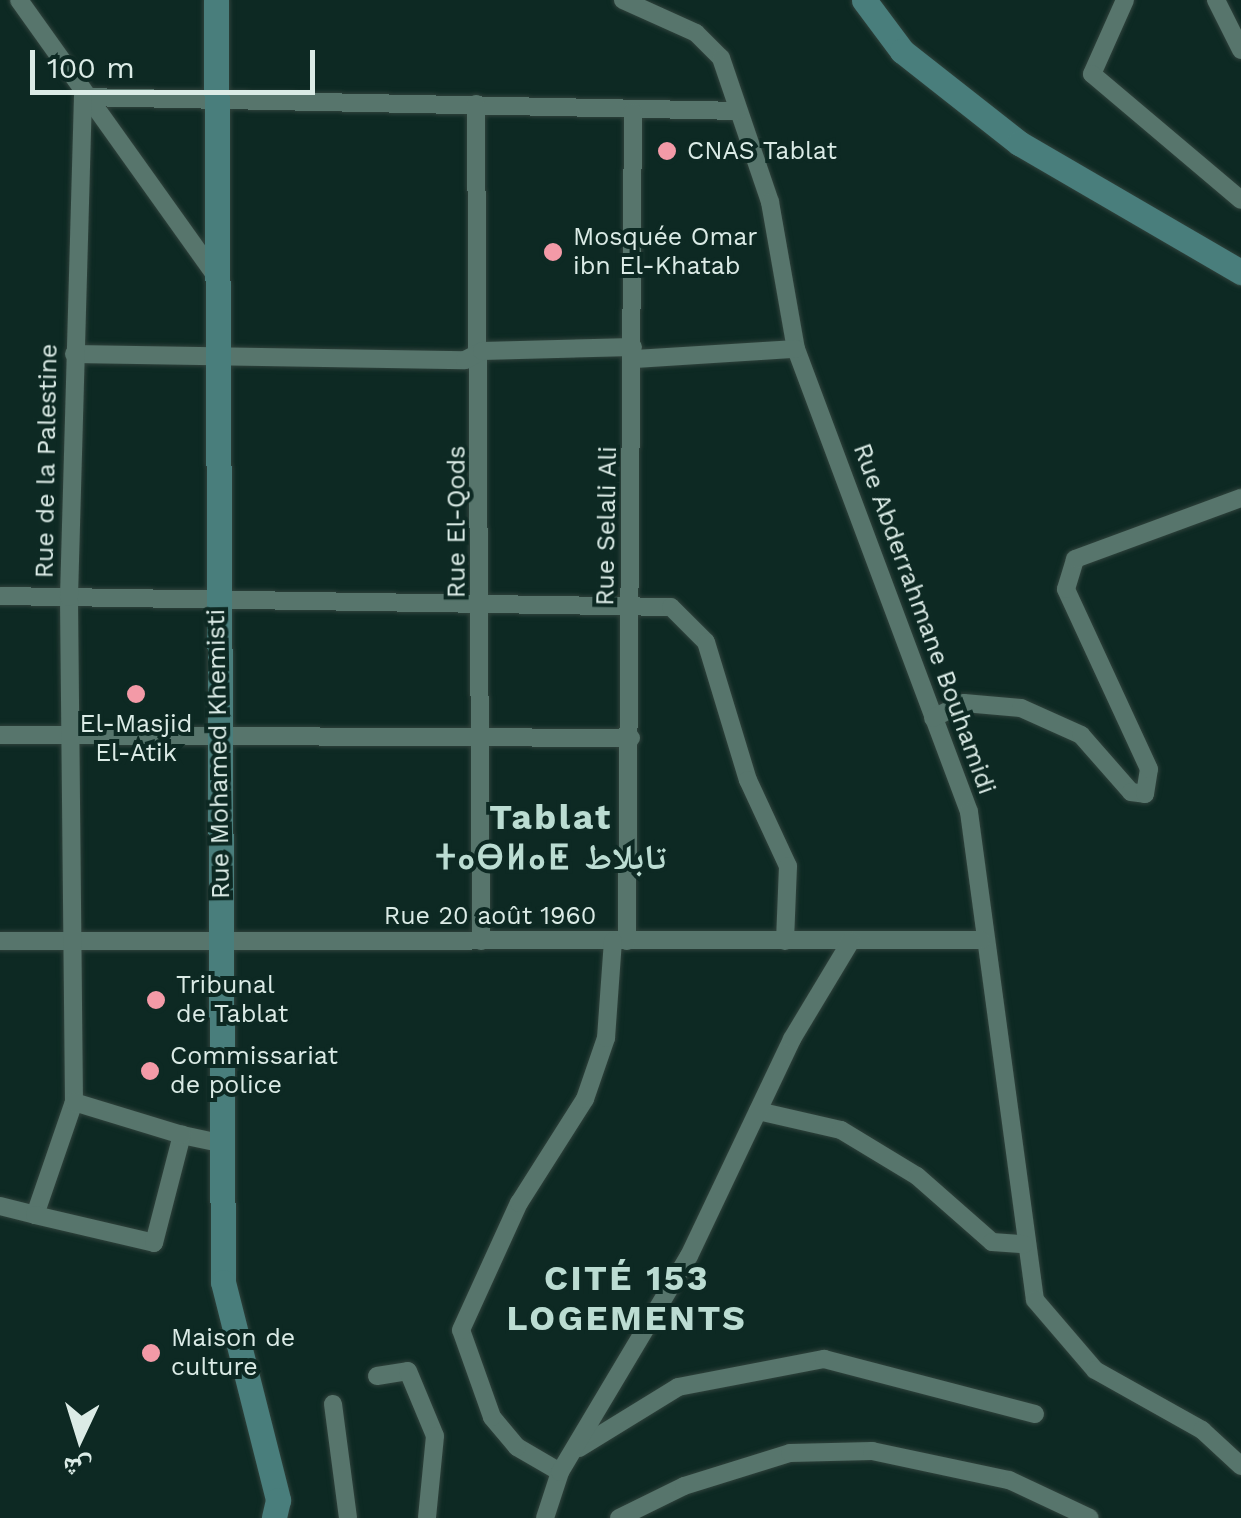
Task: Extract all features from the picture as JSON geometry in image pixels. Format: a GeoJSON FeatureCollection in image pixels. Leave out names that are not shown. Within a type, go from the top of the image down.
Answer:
{"type":"FeatureCollection","features":[{"type":"Feature","properties":{"kind":"main road","name":"Rue Mohamed Khemisti"},"geometry":{"type":"LineString","coordinates":[[216,0],[217,735],[223,1282],[280,1512]]}},
{"type":"Feature","properties":{"kind":"main road"},"geometry":{"type":"LineString","coordinates":[[864,0],[902,51],[1019,142],[1241,272]]}},
{"type":"Feature","properties":{"kind":"street"},"geometry":{"type":"LineString","coordinates":[[19,0],[83,97],[215,275]]}},
{"type":"Feature","properties":{"kind":"street"},"geometry":{"type":"LineString","coordinates":[[83,97],[217,103],[476,104],[633,112],[738,111],[721,58],[696,34],[622,0]]}},
{"type":"Feature","properties":{"kind":"street"},"geometry":{"type":"LineString","coordinates":[[1125,0],[1092,74],[1241,200]]}},
{"type":"Feature","properties":{"kind":"street"},"geometry":{"type":"LineString","coordinates":[[1216,0],[1241,50]]}},
{"type":"Feature","properties":{"kind":"street","name":"Rue de la Palestine"},"geometry":{"type":"LineString","coordinates":[[74,1102],[68,942],[72,735],[69,598],[83,97]]}},
{"type":"Feature","properties":{"kind":"street","name":"Rue El-Qods"},"geometry":{"type":"LineString","coordinates":[[476,104],[482,351],[482,941]]}},
{"type":"Feature","properties":{"kind":"street","name":"Rue Abderrahmane Bouhamidi"},"geometry":{"type":"LineString","coordinates":[[738,111],[770,202],[796,350],[969,812],[981,940],[1007,1074],[1024,1244],[1035,1300],[1095,1370],[1202,1430],[1241,1466]]}},
{"type":"Feature","properties":{"kind":"street","name":"Rue Selali Ali"},"geometry":{"type":"LineString","coordinates":[[560,1472],[516,1447],[492,1416],[461,1330],[518,1203],[585,1099],[606,1038],[620,941],[630,738],[633,112]]}},
{"type":"Feature","properties":{"kind":"street"},"geometry":{"type":"LineString","coordinates":[[74,354],[465,360],[482,351],[796,350]]}},
{"type":"Feature","properties":{"kind":"street"},"geometry":{"type":"LineString","coordinates":[[933,718],[964,703],[1021,708],[1081,735],[1131,792],[1145,794],[1149,769],[1066,588],[1074,560],[1241,498]]}},
{"type":"Feature","properties":{"kind":"street"},"geometry":{"type":"LineString","coordinates":[[0,596],[218,602],[631,600],[671,607],[706,642],[748,780],[788,866],[785,941]]}},
{"type":"Feature","properties":{"kind":"street"},"geometry":{"type":"LineString","coordinates":[[0,735],[630,738]]}},
{"type":"Feature","properties":{"kind":"street","name":"Rue 20 août 1960"},"geometry":{"type":"LineString","coordinates":[[0,942],[981,940]]}},
{"type":"Feature","properties":{"kind":"street"},"geometry":{"type":"LineString","coordinates":[[545,1518],[560,1472],[689,1256],[758,1111],[851,941]]}},
{"type":"Feature","properties":{"kind":"street"},"geometry":{"type":"LineString","coordinates":[[34,1215],[74,1102],[182,1135],[220,1142]]}},
{"type":"Feature","properties":{"kind":"street"},"geometry":{"type":"LineString","coordinates":[[758,1111],[841,1130],[917,1176],[992,1242],[1024,1244]]}},
{"type":"Feature","properties":{"kind":"street"},"geometry":{"type":"LineString","coordinates":[[0,1206],[154,1243],[182,1135]]}},
{"type":"Feature","properties":{"kind":"street"},"geometry":{"type":"LineString","coordinates":[[575,1451],[678,1386],[824,1359],[1036,1414]]}},
{"type":"Feature","properties":{"kind":"street"},"geometry":{"type":"LineString","coordinates":[[377,1376],[408,1371],[435,1436],[427,1518]]}},
{"type":"Feature","properties":{"kind":"street"},"geometry":{"type":"LineString","coordinates":[[333,1404],[348,1518]]}},
{"type":"Feature","properties":{"kind":"street"},"geometry":{"type":"LineString","coordinates":[[619,1518],[684,1486],[790,1452],[872,1451],[1009,1480],[1090,1518]]}},
{"type":"Feature","properties":{"kind":"place","name":"CNAS Tablat"},"geometry":{"type":"Point","coordinates":[667,151]}},
{"type":"Feature","properties":{"kind":"place","name":"Mosquée Omar ibn El-Khatab"},"geometry":{"type":"Point","coordinates":[553,252]}},
{"type":"Feature","properties":{"kind":"place","name":"El-Masjid El-Atik"},"geometry":{"type":"Point","coordinates":[136,694]}},
{"type":"Feature","properties":{"kind":"place","name":"Tribunal de Tablat"},"geometry":{"type":"Point","coordinates":[156,1000]}},
{"type":"Feature","properties":{"kind":"place","name":"Commissariat de police"},"geometry":{"type":"Point","coordinates":[150,1071]}},
{"type":"Feature","properties":{"kind":"place","name":"Maison de culture"},"geometry":{"type":"Point","coordinates":[151,1353]}},
{"type":"Feature","properties":{"kind":"district","name":"Tablat ⵜⴰⴱⵍⴰⵟ تابلاط"},"geometry":{"type":"Point","coordinates":[551,837]}},
{"type":"Feature","properties":{"kind":"district","name":"CITÉ 153 LOGEMENTS"},"geometry":{"type":"Point","coordinates":[627,1298]}}]}
